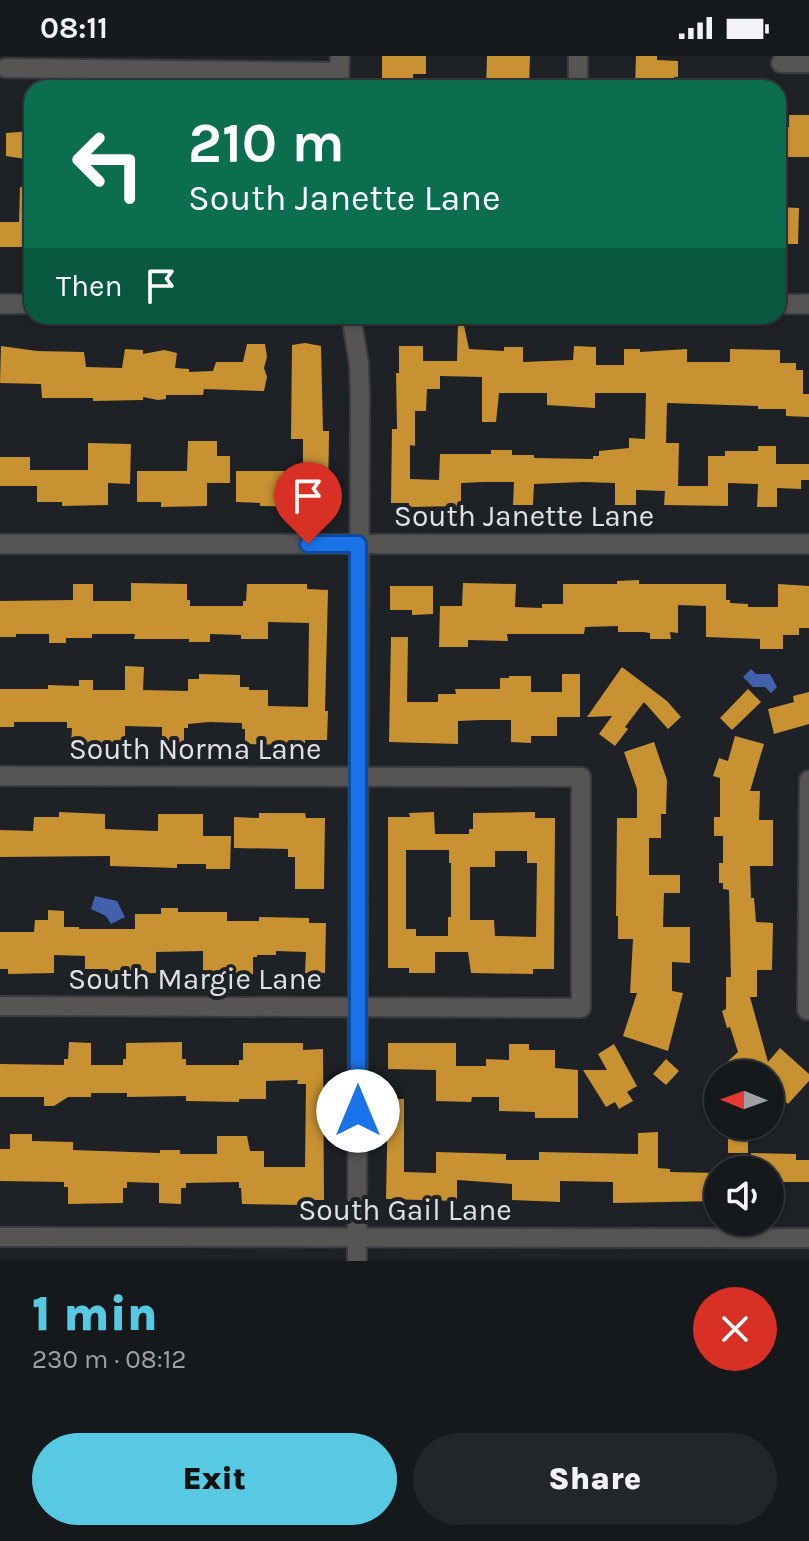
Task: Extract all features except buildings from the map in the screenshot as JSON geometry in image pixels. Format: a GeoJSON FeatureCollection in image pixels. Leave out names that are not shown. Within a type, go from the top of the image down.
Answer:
{"type":"FeatureCollection","features":[{"type":"Feature","properties":{"kind":"street"},"geometry":{"type":"LineString","coordinates":[[578,56],[578,80]]}},
{"type":"Feature","properties":{"kind":"street"},"geometry":{"type":"LineString","coordinates":[[781,63],[809,63]]}},
{"type":"Feature","properties":{"kind":"street"},"geometry":{"type":"LineString","coordinates":[[6,68],[339,72]]}},
{"type":"Feature","properties":{"kind":"street"},"geometry":{"type":"LineString","coordinates":[[0,304],[24,304]]}},
{"type":"Feature","properties":{"kind":"street"},"geometry":{"type":"LineString","coordinates":[[786,304],[809,304]]}},
{"type":"Feature","properties":{"kind":"street"},"geometry":{"type":"LineString","coordinates":[[352,324],[359,364],[357,1261]]}},
{"type":"Feature","properties":{"kind":"street","name":"South Janette Lane"},"geometry":{"type":"LineString","coordinates":[[0,544],[809,544]]}},
{"type":"Feature","properties":{"kind":"street","name":"South Norma Lane"},"geometry":{"type":"LineString","coordinates":[[0,776],[581,777],[581,1008]]}},
{"type":"Feature","properties":{"kind":"street"},"geometry":{"type":"LineString","coordinates":[[808,1010],[809,780]]}},
{"type":"Feature","properties":{"kind":"street","name":"South Margie Lane"},"geometry":{"type":"LineString","coordinates":[[0,1006],[581,1008]]}},
{"type":"Feature","properties":{"kind":"street","name":"South Gail Lane"},"geometry":{"type":"LineString","coordinates":[[0,1237],[809,1238]]}},
{"type":"Feature","properties":{"kind":"water"},"geometry":{"type":"Polygon","coordinates":[[[751,669],[756,674],[770,674],[777,687],[771,693],[765,687],[753,687],[743,677],[751,669]]]}},
{"type":"Feature","properties":{"kind":"water"},"geometry":{"type":"Polygon","coordinates":[[[95,896],[117,901],[125,917],[111,924],[106,916],[91,909],[95,896]]]}},
{"type":"Feature","properties":{"kind":"route"},"geometry":{"type":"LineString","coordinates":[[308,544],[358,544],[358,1111]]}}]}
